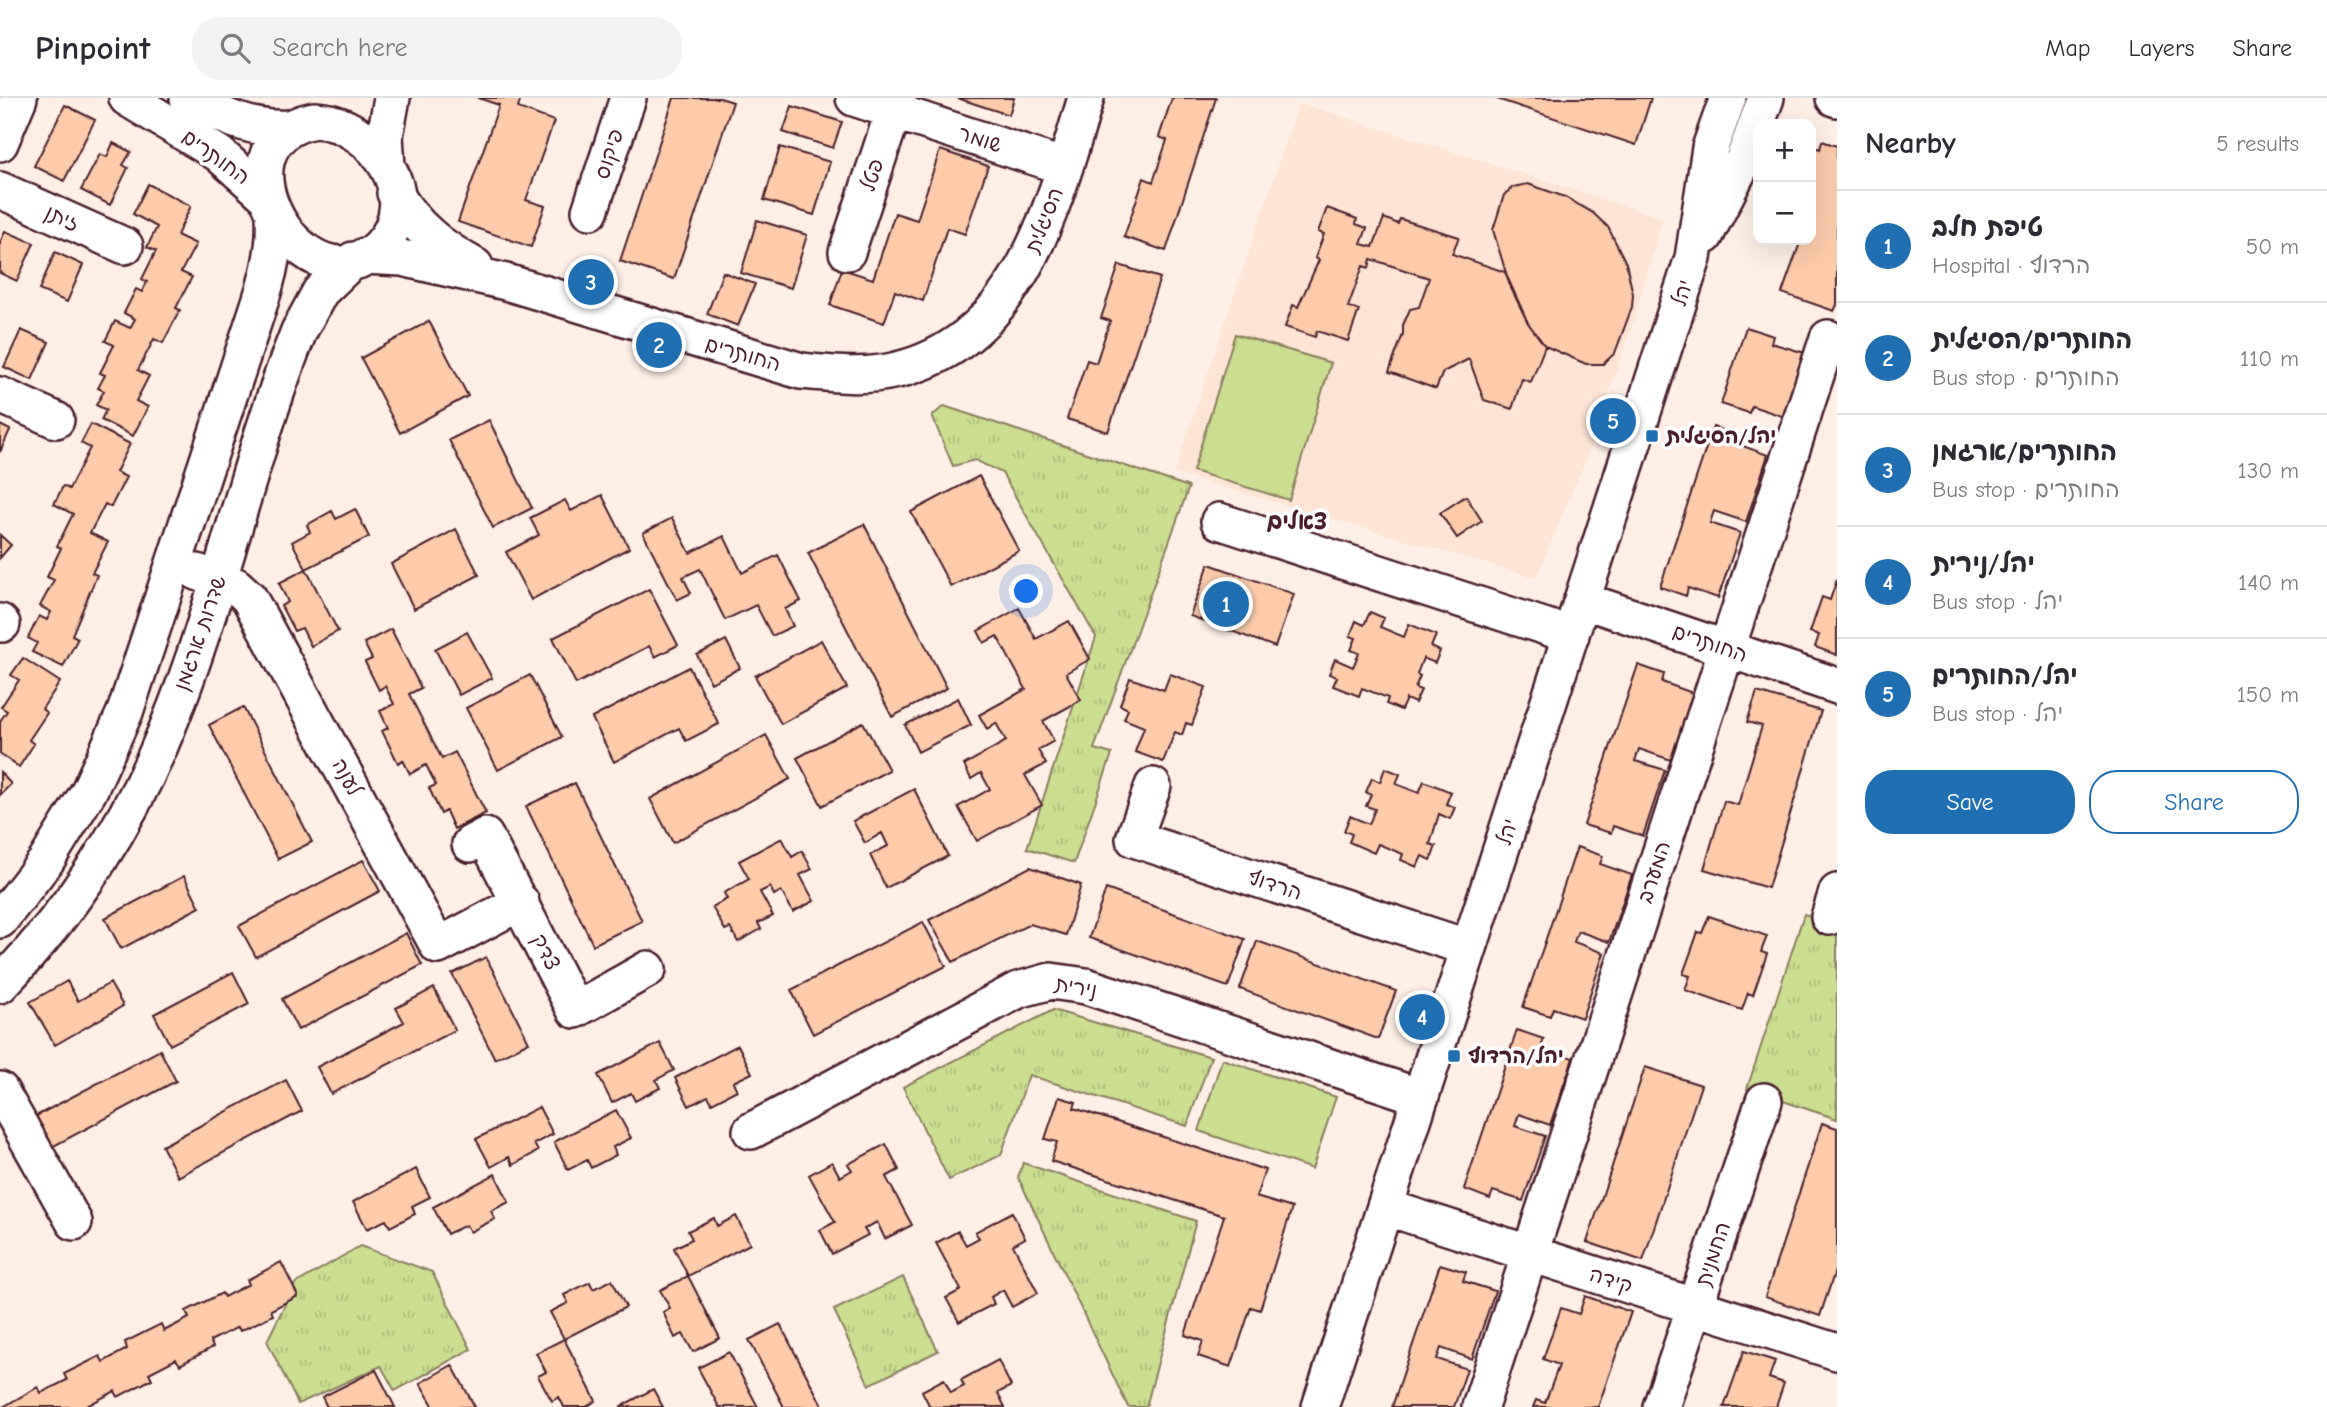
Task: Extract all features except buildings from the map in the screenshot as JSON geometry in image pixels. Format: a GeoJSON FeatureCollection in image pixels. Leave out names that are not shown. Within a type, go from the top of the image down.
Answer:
{"type":"FeatureCollection","features":[{"type":"Feature","properties":{"kind":"street"},"geometry":{"type":"LineString","coordinates":[[0,143],[19,98]]}},
{"type":"Feature","properties":{"kind":"street","name":"החותרים"},"geometry":{"type":"LineString","coordinates":[[127,98],[219,154],[270,207]]}},
{"type":"Feature","properties":{"kind":"street","name":"החותרים"},"geometry":{"type":"LineString","coordinates":[[188,98],[240,123],[258,128],[305,116]]}},
{"type":"Feature","properties":{"kind":"street"},"geometry":{"type":"LineString","coordinates":[[270,207],[287,236],[309,253],[334,261],[359,258],[387,236],[395,212],[385,136],[392,98]]}},
{"type":"Feature","properties":{"kind":"street","name":"פיקוס"},"geometry":{"type":"LineString","coordinates":[[590,211],[628,98]]}},
{"type":"Feature","properties":{"kind":"street","name":"שומר"},"geometry":{"type":"LineString","coordinates":[[854,98],[896,104],[1065,167]]}},
{"type":"Feature","properties":{"kind":"street","name":"הסיגלית"},"geometry":{"type":"LineString","coordinates":[[976,329],[1009,293],[1037,245],[1086,98]]}},
{"type":"Feature","properties":{"kind":"street","name":"יהל"},"geometry":{"type":"LineString","coordinates":[[1320,1407],[1693,258],[1710,148],[1728,98]]}},
{"type":"Feature","properties":{"kind":"street","name":"יהל"},"geometry":{"type":"LineString","coordinates":[[1693,258],[1742,164],[1766,98]]}},
{"type":"Feature","properties":{"kind":"street","name":"פטל"},"geometry":{"type":"LineString","coordinates":[[847,252],[896,104]]}},
{"type":"Feature","properties":{"kind":"street"},"geometry":{"type":"LineString","coordinates":[[0,920],[46,861],[89,790],[125,712],[268,276],[275,231],[270,207],[268,157],[281,136],[305,116],[351,128],[373,146],[391,180]]}},
{"type":"Feature","properties":{"kind":"street","name":"החותרים"},"geometry":{"type":"LineString","coordinates":[[391,180],[404,209],[430,236],[461,259],[506,282]]}},
{"type":"Feature","properties":{"kind":"street","name":"זיתן"},"geometry":{"type":"LineString","coordinates":[[0,190],[125,246]]}},
{"type":"Feature","properties":{"kind":"street","name":"החותרים"},"geometry":{"type":"LineString","coordinates":[[359,258],[395,257],[506,282],[801,371],[851,375],[897,370],[939,355],[976,329]]}},
{"type":"Feature","properties":{"kind":"street","name":"שדרות ארגמן"},"geometry":{"type":"LineString","coordinates":[[0,985],[32,952],[83,886],[128,812],[167,729],[299,331],[320,292],[359,258]]}},
{"type":"Feature","properties":{"kind":"street","name":"המערב"},"geometry":{"type":"LineString","coordinates":[[1480,1407],[1828,338]]}},
{"type":"Feature","properties":{"kind":"street"},"geometry":{"type":"LineString","coordinates":[[0,395],[56,420]]}},
{"type":"Feature","properties":{"kind":"street"},"geometry":{"type":"LineString","coordinates":[[1219,522],[1571,635]]}},
{"type":"Feature","properties":{"kind":"street","name":"לענה"},"geometry":{"type":"LineString","coordinates":[[175,564],[236,586],[254,608],[438,946],[522,902]]}},
{"type":"Feature","properties":{"kind":"street","name":"החותרים"},"geometry":{"type":"LineString","coordinates":[[1582,600],[1837,686]]}},
{"type":"Feature","properties":{"kind":"street","name":"הרדוף"},"geometry":{"type":"LineString","coordinates":[[1153,786],[1134,839],[1469,948]]}},
{"type":"Feature","properties":{"kind":"street","name":"צדק"},"geometry":{"type":"LineString","coordinates":[[470,844],[485,836],[522,902],[575,1010],[648,969]]}},
{"type":"Feature","properties":{"kind":"street","name":"נירית"},"geometry":{"type":"LineString","coordinates":[[751,1132],[1018,990],[1051,981],[1086,986],[1421,1097]]}},
{"type":"Feature","properties":{"kind":"street"},"geometry":{"type":"LineString","coordinates":[[0,1090],[74,1222]]}},
{"type":"Feature","properties":{"kind":"street","name":"החמנית"},"geometry":{"type":"LineString","coordinates":[[1661,1407],[1764,1101]]}},
{"type":"Feature","properties":{"kind":"street","name":"קידה"},"geometry":{"type":"LineString","coordinates":[[1385,1207],[1837,1352]]}},
{"type":"Feature","properties":{"kind":"shaded area"},"geometry":{"type":"Polygon","coordinates":[[[1299,103],[1663,218],[1634,320],[1586,459],[1536,578],[1174,473],[1299,103]]]}},
{"type":"Feature","properties":{"kind":"green space"},"geometry":{"type":"Polygon","coordinates":[[[1235,334],[1331,363],[1289,500],[1193,471],[1235,334]]]}},
{"type":"Feature","properties":{"kind":"green space"},"geometry":{"type":"Polygon","coordinates":[[[944,406],[1189,487],[1094,749],[1112,754],[1074,863],[1027,848],[1096,637],[1002,473],[975,460],[953,466],[932,416],[944,406]]]}},
{"type":"Feature","properties":{"kind":"green space"},"geometry":{"type":"Polygon","coordinates":[[[1804,914],[1837,925],[1837,1119],[1747,1089],[1804,914]]]}},
{"type":"Feature","properties":{"kind":"green space"},"geometry":{"type":"Polygon","coordinates":[[[1053,1010],[1211,1057],[1187,1126],[1029,1075],[1001,1155],[949,1180],[903,1087],[1053,1010]]]}},
{"type":"Feature","properties":{"kind":"green space"},"geometry":{"type":"Polygon","coordinates":[[[1222,1059],[1336,1097],[1312,1169],[1199,1131],[1222,1059]]]}},
{"type":"Feature","properties":{"kind":"green space"},"geometry":{"type":"Polygon","coordinates":[[[1023,1163],[1196,1221],[1146,1407],[1128,1407],[1018,1177],[1023,1163]]]}},
{"type":"Feature","properties":{"kind":"green space"},"geometry":{"type":"Polygon","coordinates":[[[360,1246],[432,1272],[471,1349],[395,1391],[381,1366],[298,1404],[267,1341],[295,1284],[360,1246]]]}},
{"type":"Feature","properties":{"kind":"green space"},"geometry":{"type":"Polygon","coordinates":[[[903,1277],[938,1351],[869,1385],[834,1310],[903,1277]]]}},
{"type":"Feature","properties":{"kind":"place","name":"החותרים/ארגמן"},"geometry":{"type":"Point","coordinates":[591,282]}},
{"type":"Feature","properties":{"kind":"place","name":"החותרים/הסיגלית"},"geometry":{"type":"Point","coordinates":[659,345]}},
{"type":"Feature","properties":{"kind":"place","name":"יהל/החותרים"},"geometry":{"type":"Point","coordinates":[1613,421]}},
{"type":"Feature","properties":{"kind":"place","name":"יהל/הסיגלית"},"geometry":{"type":"Point","coordinates":[1652,436]}},
{"type":"Feature","properties":{"kind":"place","name":"טיפת חלב"},"geometry":{"type":"Point","coordinates":[1226,604]}},
{"type":"Feature","properties":{"kind":"place","name":"יהל/נירית"},"geometry":{"type":"Point","coordinates":[1422,1017]}},
{"type":"Feature","properties":{"kind":"place","name":"יהל/הרדוף"},"geometry":{"type":"Point","coordinates":[1454,1056]}},
{"type":"Feature","properties":{"kind":"district","name":"צאלים"},"geometry":{"type":"Point","coordinates":[1297,521]}}]}
